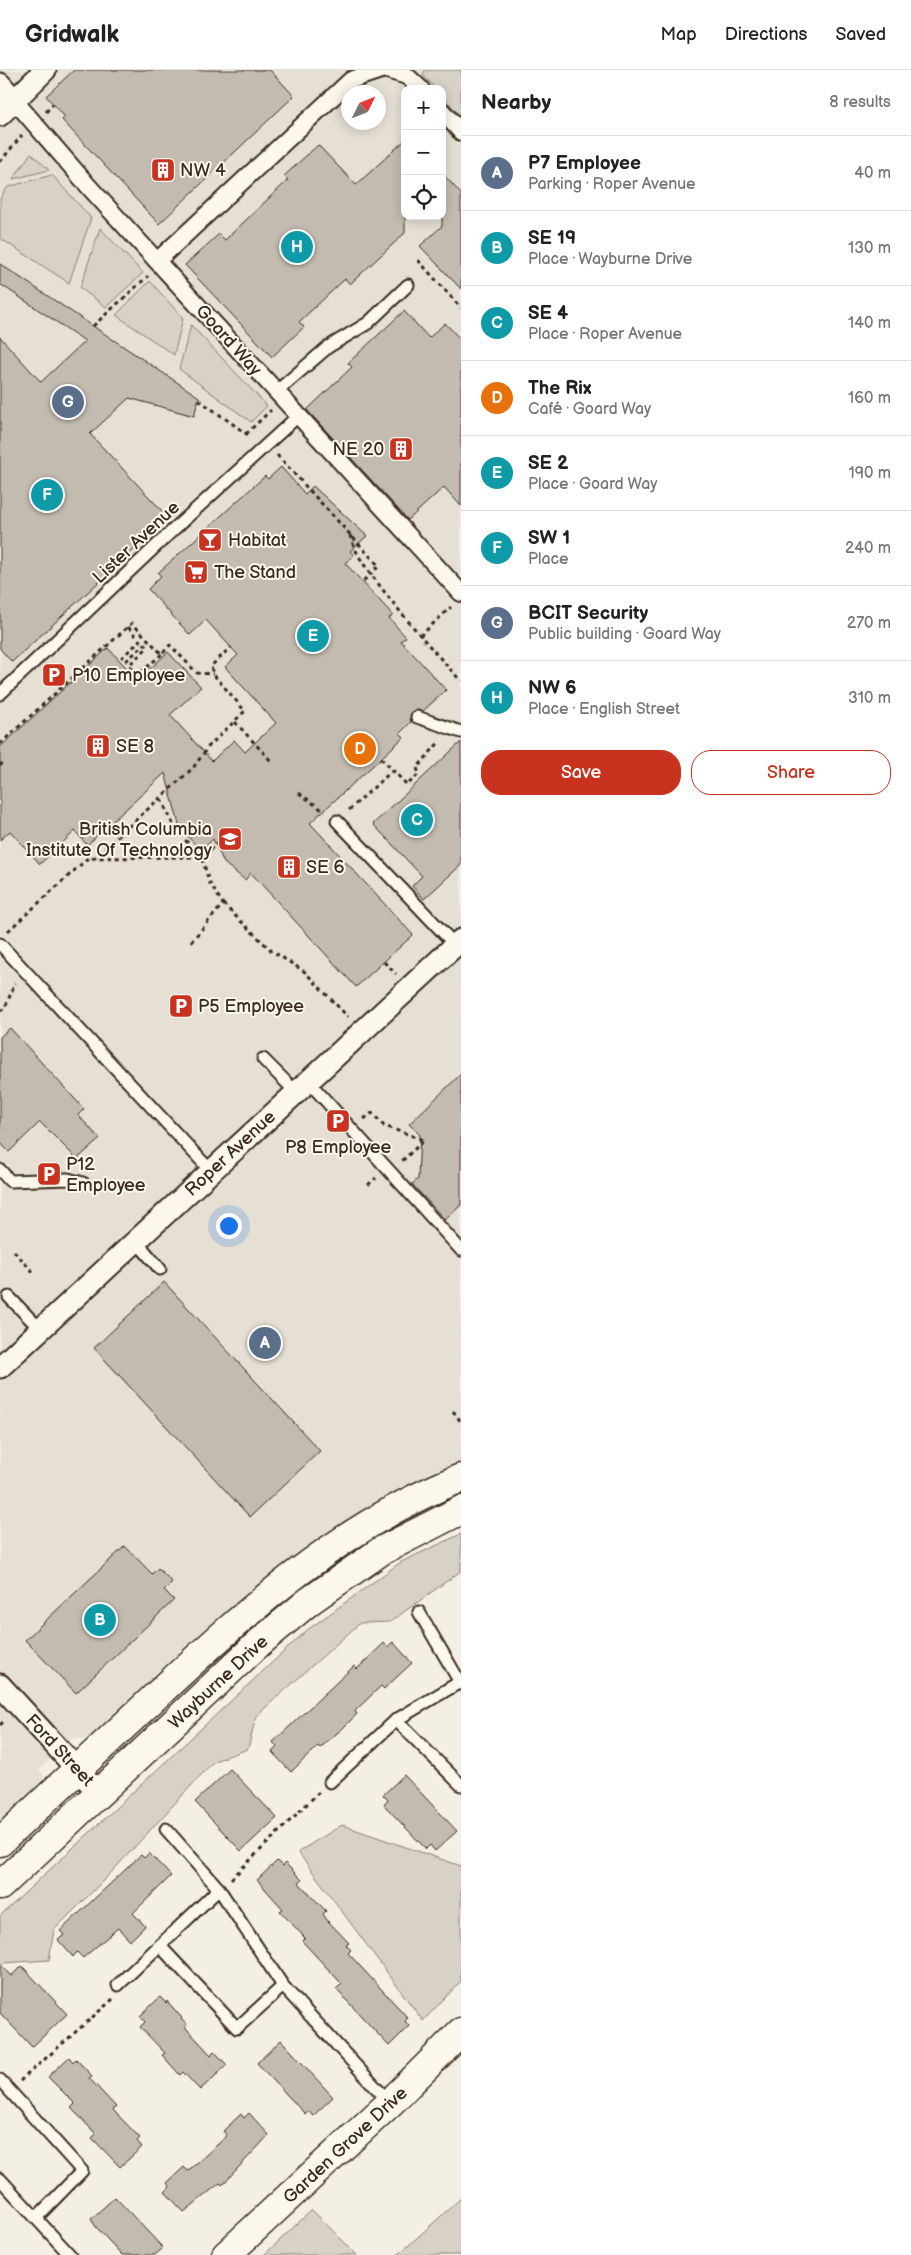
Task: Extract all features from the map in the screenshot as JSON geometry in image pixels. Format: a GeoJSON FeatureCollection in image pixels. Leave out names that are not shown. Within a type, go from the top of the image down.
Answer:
{"type":"FeatureCollection","features":[{"type":"Feature","properties":{"kind":"street"},"geometry":{"type":"LineString","coordinates":[[7,108],[45,70]]}},
{"type":"Feature","properties":{"kind":"street"},"geometry":{"type":"LineString","coordinates":[[159,263],[351,80],[381,70]]}},
{"type":"Feature","properties":{"kind":"street"},"geometry":{"type":"LineString","coordinates":[[387,70],[407,76],[417,85]]}},
{"type":"Feature","properties":{"kind":"street","name":"Goard Way"},"geometry":{"type":"LineString","coordinates":[[0,84],[7,108],[159,263],[298,416],[458,598]]}},
{"type":"Feature","properties":{"kind":"street"},"geometry":{"type":"LineString","coordinates":[[446,115],[461,132]]}},
{"type":"Feature","properties":{"kind":"street","name":"Roper Avenue"},"geometry":{"type":"LineString","coordinates":[[0,1367],[458,943]]}},
{"type":"Feature","properties":{"kind":"street","name":"Wayburne Drive"},"geometry":{"type":"LineString","coordinates":[[0,1842],[218,1638],[293,1574],[376,1520],[414,1499],[461,1478]]}},
{"type":"Feature","properties":{"kind":"street","name":"Wayburne Drive"},"geometry":{"type":"LineString","coordinates":[[0,1886],[259,1643],[308,1602],[381,1551],[461,1510]]}},
{"type":"Feature","properties":{"kind":"street","name":"Ford Street"},"geometry":{"type":"LineString","coordinates":[[0,1685],[99,1793]]}},
{"type":"Feature","properties":{"kind":"street","name":"Garden Grove Drive"},"geometry":{"type":"LineString","coordinates":[[226,2255],[390,2103],[461,2032]]}},
{"type":"Feature","properties":{"kind":"lane"},"geometry":{"type":"LineString","coordinates":[[279,396],[328,347],[368,323],[408,286]]}},
{"type":"Feature","properties":{"kind":"lane","name":"Lister Avenue"},"geometry":{"type":"LineString","coordinates":[[0,694],[172,530],[298,416]]}},
{"type":"Feature","properties":{"kind":"lane"},"geometry":{"type":"LineString","coordinates":[[417,717],[461,732]]}},
{"type":"Feature","properties":{"kind":"lane"},"geometry":{"type":"LineString","coordinates":[[337,821],[458,943]]}},
{"type":"Feature","properties":{"kind":"lane"},"geometry":{"type":"LineString","coordinates":[[0,944],[211,1171]]}},
{"type":"Feature","properties":{"kind":"lane"},"geometry":{"type":"LineString","coordinates":[[263,1059],[302,1087],[390,1172],[461,1250]]}},
{"type":"Feature","properties":{"kind":"lane"},"geometry":{"type":"LineString","coordinates":[[0,1170],[10,1181],[68,1179],[83,1183]]}},
{"type":"Feature","properties":{"kind":"lane"},"geometry":{"type":"LineString","coordinates":[[136,1241],[160,1269]]}},
{"type":"Feature","properties":{"kind":"lane"},"geometry":{"type":"LineString","coordinates":[[9,1297],[40,1329]]}},
{"type":"Feature","properties":{"kind":"lane"},"geometry":{"type":"LineString","coordinates":[[330,1782],[396,1720],[460,1683],[419,1612]]}},
{"type":"Feature","properties":{"kind":"lane"},"geometry":{"type":"LineString","coordinates":[[396,1720],[461,1785]]}},
{"type":"Feature","properties":{"kind":"lane"},"geometry":{"type":"LineString","coordinates":[[166,1829],[220,1889],[283,1986],[390,2103]]}},
{"type":"Feature","properties":{"kind":"lane"},"geometry":{"type":"LineString","coordinates":[[118,1985],[220,1889]]}},
{"type":"Feature","properties":{"kind":"lane"},"geometry":{"type":"LineString","coordinates":[[160,1946],[237,2028],[283,1986]]}},
{"type":"Feature","properties":{"kind":"lane"},"geometry":{"type":"LineString","coordinates":[[0,2080],[4,2095],[82,2171],[36,2218]]}},
{"type":"Feature","properties":{"kind":"lane"},"geometry":{"type":"LineString","coordinates":[[0,2179],[70,2255]]}},
{"type":"Feature","properties":{"kind":"path"},"geometry":{"type":"LineString","coordinates":[[418,260],[461,308]]}},
{"type":"Feature","properties":{"kind":"path"},"geometry":{"type":"LineString","coordinates":[[93,326],[159,263]]}},
{"type":"Feature","properties":{"kind":"path"},"geometry":{"type":"LineString","coordinates":[[246,434],[279,396]]}},
{"type":"Feature","properties":{"kind":"path"},"geometry":{"type":"LineString","coordinates":[[198,400],[255,440]]}},
{"type":"Feature","properties":{"kind":"path"},"geometry":{"type":"LineString","coordinates":[[276,455],[379,566],[362,582]]}},
{"type":"Feature","properties":{"kind":"path"},"geometry":{"type":"LineString","coordinates":[[350,536],[353,548],[371,574],[420,636],[461,681]]}},
{"type":"Feature","properties":{"kind":"path"},"geometry":{"type":"LineString","coordinates":[[420,636],[458,598]]}},
{"type":"Feature","properties":{"kind":"path"},"geometry":{"type":"LineString","coordinates":[[0,744],[132,623],[162,654]]}},
{"type":"Feature","properties":{"kind":"path"},"geometry":{"type":"LineString","coordinates":[[128,628],[140,641],[122,657],[126,661],[145,644],[147,648],[129,665],[138,675],[170,646],[196,673],[213,674]]}},
{"type":"Feature","properties":{"kind":"path"},"geometry":{"type":"LineString","coordinates":[[93,859],[193,768],[209,746],[245,711],[213,674],[211,666],[231,647]]}},
{"type":"Feature","properties":{"kind":"path"},"geometry":{"type":"LineString","coordinates":[[235,722],[272,762]]}},
{"type":"Feature","properties":{"kind":"path"},"geometry":{"type":"LineString","coordinates":[[381,758],[407,786],[419,774],[417,768],[442,739]]}},
{"type":"Feature","properties":{"kind":"path"},"geometry":{"type":"LineString","coordinates":[[299,793],[337,821],[393,770]]}},
{"type":"Feature","properties":{"kind":"path"},"geometry":{"type":"LineString","coordinates":[[161,799],[176,830],[202,858],[210,882],[222,904],[272,951],[305,972],[362,1032]]}},
{"type":"Feature","properties":{"kind":"path"},"geometry":{"type":"LineString","coordinates":[[8,932],[88,858],[202,858],[221,840]]}},
{"type":"Feature","properties":{"kind":"path"},"geometry":{"type":"LineString","coordinates":[[191,942],[222,904]]}},
{"type":"Feature","properties":{"kind":"path"},"geometry":{"type":"LineString","coordinates":[[384,962],[400,979]]}},
{"type":"Feature","properties":{"kind":"path"},"geometry":{"type":"LineString","coordinates":[[364,1119],[372,1113],[384,1126],[424,1140],[406,1157]]}},
{"type":"Feature","properties":{"kind":"path"},"geometry":{"type":"LineString","coordinates":[[14,1251],[35,1274]]}},
{"type":"Feature","properties":{"kind":"path"},"geometry":{"type":"LineString","coordinates":[[453,1411],[461,1422]]}},
{"type":"Feature","properties":{"kind":"path"},"geometry":{"type":"LineString","coordinates":[[220,1889],[330,1782]]}},
{"type":"Feature","properties":{"kind":"path"},"geometry":{"type":"LineString","coordinates":[[4,2095],[117,1996],[118,1985]]}},
{"type":"Feature","properties":{"kind":"shaded area","name":"British Columbia Institute Of Technology"},"geometry":{"type":"Polygon","coordinates":[[[0,70],[461,70],[461,1462],[384,1496],[285,1563],[250,1591],[97,1735],[86,1739],[73,1738],[39,1770],[43,1775],[41,1787],[0,1825],[0,70]]]}},
{"type":"Feature","properties":{"kind":"shaded area"},"geometry":{"type":"Polygon","coordinates":[[[425,70],[461,70],[461,116],[446,100],[446,85],[432,85],[423,75],[425,70]]]}},
{"type":"Feature","properties":{"kind":"shaded area"},"geometry":{"type":"Polygon","coordinates":[[[31,153],[49,170],[13,179],[31,153]]]}},
{"type":"Feature","properties":{"kind":"shaded area"},"geometry":{"type":"Polygon","coordinates":[[[52,175],[91,218],[69,283],[0,238],[0,198],[8,187],[52,175]]]}},
{"type":"Feature","properties":{"kind":"shaded area"},"geometry":{"type":"Polygon","coordinates":[[[100,228],[143,273],[106,307],[80,288],[100,228]]]}},
{"type":"Feature","properties":{"kind":"shaded area"},"geometry":{"type":"Polygon","coordinates":[[[150,281],[183,318],[174,355],[116,315],[150,281]]]}},
{"type":"Feature","properties":{"kind":"shaded area"},"geometry":{"type":"Polygon","coordinates":[[[191,325],[267,406],[251,422],[179,369],[191,325]]]}},
{"type":"Feature","properties":{"kind":"shaded area"},"geometry":{"type":"Polygon","coordinates":[[[461,1534],[461,1571],[390,1622],[360,1623],[256,1716],[248,1749],[214,1761],[107,1877],[54,1930],[49,1960],[3,1963],[0,1966],[0,1916],[306,1631],[401,1562],[461,1534]]]}},
{"type":"Feature","properties":{"kind":"shaded area"},"geometry":{"type":"Polygon","coordinates":[[[342,1825],[461,1866],[461,1981],[423,2021],[298,1852],[342,1825]]]}},
{"type":"Feature","properties":{"kind":"shaded area"},"geometry":{"type":"Polygon","coordinates":[[[461,2198],[461,2255],[398,2255],[461,2198]]]}},
{"type":"Feature","properties":{"kind":"shaded area"},"geometry":{"type":"Polygon","coordinates":[[[312,2210],[357,2255],[264,2255],[312,2210]]]}},
{"type":"Feature","properties":{"kind":"building","name":"NW 4"},"geometry":{"type":"Polygon","coordinates":[[[74,70],[270,70],[294,96],[159,224],[62,120],[65,117],[46,96],[74,70]]]}},
{"type":"Feature","properties":{"kind":"building"},"geometry":{"type":"Polygon","coordinates":[[[401,144],[401,220],[405,220],[405,233],[350,284],[345,279],[299,322],[304,327],[272,357],[185,265],[219,234],[225,240],[288,180],[284,176],[318,145],[356,185],[401,144]]]}},
{"type":"Feature","properties":{"kind":"building"},"geometry":{"type":"Polygon","coordinates":[[[446,177],[461,194],[461,289],[420,246],[442,226],[442,220],[446,220],[446,177]]]}},
{"type":"Feature","properties":{"kind":"building"},"geometry":{"type":"Polygon","coordinates":[[[0,264],[199,397],[194,416],[129,398],[90,434],[165,514],[147,531],[150,535],[12,662],[0,649],[0,337],[41,382],[85,341],[0,284],[0,264]]]}},
{"type":"Feature","properties":{"kind":"building","name":"NE 20"},"geometry":{"type":"Polygon","coordinates":[[[404,311],[429,338],[445,323],[461,340],[461,506],[444,487],[408,520],[307,410],[352,367],[348,363],[404,311]]]}},
{"type":"Feature","properties":{"kind":"building"},"geometry":{"type":"Polygon","coordinates":[[[281,467],[305,494],[313,486],[367,536],[350,551],[354,555],[345,563],[393,615],[389,618],[406,637],[401,641],[446,690],[423,711],[416,710],[412,712],[411,722],[400,733],[404,737],[310,823],[413,935],[356,987],[251,873],[245,880],[224,863],[213,839],[201,851],[180,828],[165,773],[87,845],[75,831],[40,864],[10,831],[0,840],[0,747],[108,648],[138,680],[168,652],[201,687],[170,715],[212,761],[234,740],[245,752],[276,723],[225,667],[238,655],[206,620],[190,635],[148,589],[161,576],[158,573],[265,476],[268,479],[281,467]]]}},
{"type":"Feature","properties":{"kind":"building"},"geometry":{"type":"Polygon","coordinates":[[[461,742],[461,865],[424,899],[412,886],[422,876],[373,824],[461,742]]]}},
{"type":"Feature","properties":{"kind":"building"},"geometry":{"type":"Polygon","coordinates":[[[10,1028],[84,1109],[78,1115],[100,1139],[77,1159],[40,1122],[9,1152],[0,1142],[0,1037],[10,1028]]]}},
{"type":"Feature","properties":{"kind":"building"},"geometry":{"type":"Polygon","coordinates":[[[461,1074],[461,1205],[445,1220],[412,1184],[418,1179],[420,1135],[409,1124],[461,1074]]]}},
{"type":"Feature","properties":{"kind":"building"},"geometry":{"type":"Polygon","coordinates":[[[164,1282],[320,1451],[250,1517],[94,1348],[164,1282]]]}},
{"type":"Feature","properties":{"kind":"building"},"geometry":{"type":"Polygon","coordinates":[[[125,1546],[152,1574],[158,1568],[172,1582],[164,1590],[174,1600],[76,1693],[25,1640],[125,1546]]]}},
{"type":"Feature","properties":{"kind":"building"},"geometry":{"type":"Polygon","coordinates":[[[393,1642],[412,1663],[384,1689],[381,1686],[355,1711],[357,1714],[343,1728],[320,1748],[318,1746],[291,1772],[272,1752],[277,1747],[273,1742],[354,1666],[357,1669],[384,1643],[387,1647],[393,1642]]]}},
{"type":"Feature","properties":{"kind":"building"},"geometry":{"type":"Polygon","coordinates":[[[230,1769],[277,1818],[241,1851],[195,1802],[230,1769]]]}},
{"type":"Feature","properties":{"kind":"building"},"geometry":{"type":"Polygon","coordinates":[[[404,1775],[457,1831],[435,1851],[430,1845],[426,1849],[384,1805],[388,1800],[383,1795],[404,1775]]]}},
{"type":"Feature","properties":{"kind":"building"},"geometry":{"type":"Polygon","coordinates":[[[149,1853],[171,1876],[133,1913],[145,1926],[130,1941],[118,1928],[83,1958],[77,1952],[73,1957],[58,1940],[64,1935],[60,1931],[141,1855],[144,1858],[149,1853]]]}},
{"type":"Feature","properties":{"kind":"building"},"geometry":{"type":"Polygon","coordinates":[[[277,1861],[282,1866],[285,1863],[302,1880],[299,1883],[326,1911],[323,1914],[327,1920],[349,1943],[346,1945],[351,1950],[348,1953],[408,2018],[405,2021],[409,2026],[389,2046],[336,1989],[342,1984],[302,1941],[305,1938],[280,1911],[283,1909],[257,1880],[277,1861]]]}},
{"type":"Feature","properties":{"kind":"building"},"geometry":{"type":"Polygon","coordinates":[[[0,1964],[11,1976],[22,1966],[67,2014],[32,2047],[0,2013],[0,1964]]]}},
{"type":"Feature","properties":{"kind":"building"},"geometry":{"type":"Polygon","coordinates":[[[160,1997],[166,2003],[167,2001],[182,2018],[187,2025],[185,2027],[211,2055],[214,2051],[227,2065],[200,2090],[183,2072],[180,2075],[162,2055],[165,2053],[140,2027],[145,2022],[140,2016],[160,1997]]]}},
{"type":"Feature","properties":{"kind":"building"},"geometry":{"type":"Polygon","coordinates":[[[281,2040],[333,2097],[313,2116],[308,2111],[305,2114],[257,2063],[281,2040]]]}},
{"type":"Feature","properties":{"kind":"building"},"geometry":{"type":"Polygon","coordinates":[[[69,2057],[73,2062],[76,2059],[92,2076],[89,2078],[116,2107],[113,2110],[140,2138],[137,2141],[142,2147],[120,2167],[92,2138],[96,2134],[71,2108],[75,2104],[48,2077],[69,2057]]]}},
{"type":"Feature","properties":{"kind":"building"},"geometry":{"type":"Polygon","coordinates":[[[249,2113],[269,2135],[222,2185],[220,2183],[184,2212],[165,2192],[170,2187],[167,2183],[184,2167],[188,2171],[227,2136],[223,2131],[241,2114],[244,2118],[249,2113]]]}},
{"type":"Feature","properties":{"kind":"building"},"geometry":{"type":"Polygon","coordinates":[[[115,2197],[163,2248],[155,2255],[122,2255],[96,2227],[91,2219],[115,2197]]]}},
{"type":"Feature","properties":{"kind":"place","name":"NW 4"},"geometry":{"type":"Point","coordinates":[163,170]}},
{"type":"Feature","properties":{"kind":"place","name":"NW 6"},"geometry":{"type":"Point","coordinates":[297,247]}},
{"type":"Feature","properties":{"kind":"place","name":"BCIT Security"},"geometry":{"type":"Point","coordinates":[68,402]}},
{"type":"Feature","properties":{"kind":"place","name":"NE 20"},"geometry":{"type":"Point","coordinates":[401,449]}},
{"type":"Feature","properties":{"kind":"place","name":"SW 1"},"geometry":{"type":"Point","coordinates":[47,495]}},
{"type":"Feature","properties":{"kind":"place","name":"Habitat"},"geometry":{"type":"Point","coordinates":[210,540]}},
{"type":"Feature","properties":{"kind":"place","name":"The Stand"},"geometry":{"type":"Point","coordinates":[196,572]}},
{"type":"Feature","properties":{"kind":"place","name":"SE 2"},"geometry":{"type":"Point","coordinates":[313,636]}},
{"type":"Feature","properties":{"kind":"place","name":"P10 Employee"},"geometry":{"type":"Point","coordinates":[54,675]}},
{"type":"Feature","properties":{"kind":"place","name":"SE 8"},"geometry":{"type":"Point","coordinates":[98,746]}},
{"type":"Feature","properties":{"kind":"place","name":"The Rix"},"geometry":{"type":"Point","coordinates":[360,749]}},
{"type":"Feature","properties":{"kind":"place","name":"SE 4"},"geometry":{"type":"Point","coordinates":[417,820]}},
{"type":"Feature","properties":{"kind":"place","name":"British Columbia Institute Of Technology"},"geometry":{"type":"Point","coordinates":[230,839]}},
{"type":"Feature","properties":{"kind":"place","name":"SE 6"},"geometry":{"type":"Point","coordinates":[289,867]}},
{"type":"Feature","properties":{"kind":"place","name":"P5 Employee"},"geometry":{"type":"Point","coordinates":[181,1006]}},
{"type":"Feature","properties":{"kind":"place","name":"P8 Employee"},"geometry":{"type":"Point","coordinates":[338,1121]}},
{"type":"Feature","properties":{"kind":"place","name":"P12 Employee"},"geometry":{"type":"Point","coordinates":[49,1174]}},
{"type":"Feature","properties":{"kind":"place","name":"P7 Employee"},"geometry":{"type":"Point","coordinates":[265,1343]}},
{"type":"Feature","properties":{"kind":"place","name":"SE 19"},"geometry":{"type":"Point","coordinates":[100,1620]}}]}
